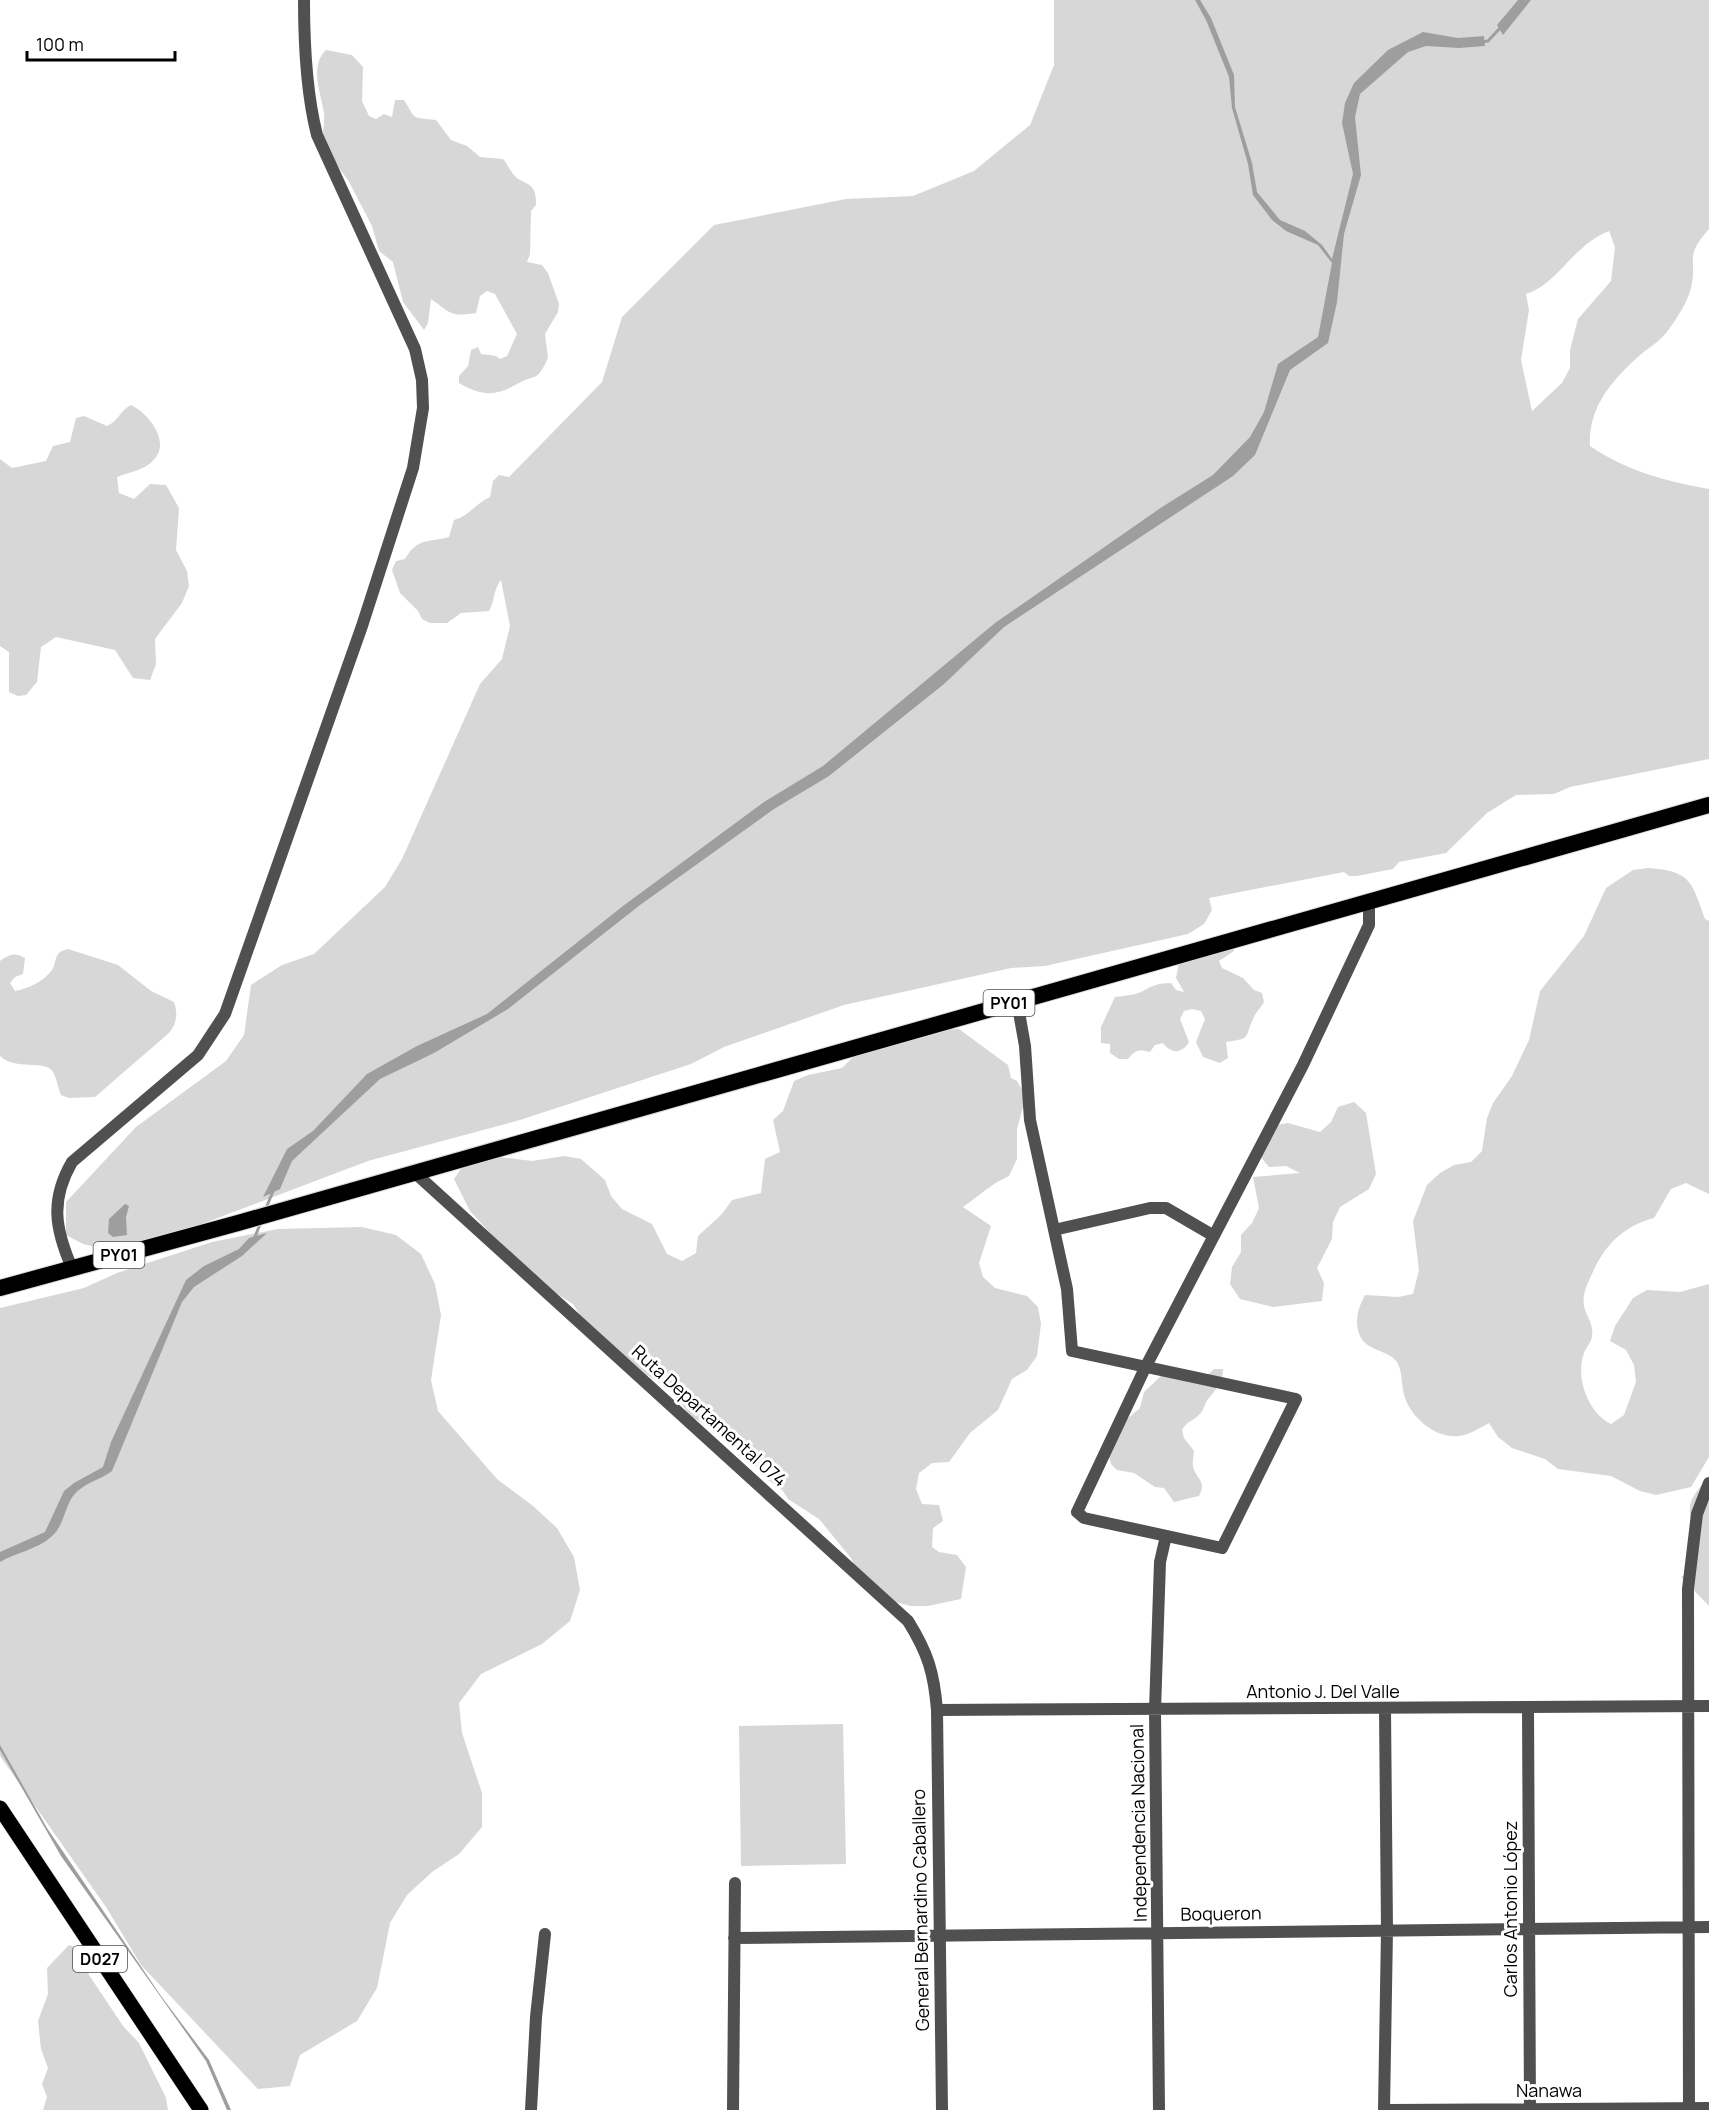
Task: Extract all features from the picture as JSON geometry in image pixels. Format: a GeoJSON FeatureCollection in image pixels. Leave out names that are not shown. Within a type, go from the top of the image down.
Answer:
{"type":"FeatureCollection","features":[{"type":"Feature","properties":{"kind":"highway","name":"PY01"},"geometry":{"type":"LineString","coordinates":[[0,1288],[310,1203],[1709,805]]}},
{"type":"Feature","properties":{"kind":"main road","name":"D027"},"geometry":{"type":"LineString","coordinates":[[0,1808],[201,2110]]}},
{"type":"Feature","properties":{"kind":"street"},"geometry":{"type":"LineString","coordinates":[[72,1268],[57,1225],[61,1180],[72,1162],[198,1055],[225,1014],[362,626],[413,468],[419,436],[422,380],[415,349],[317,135],[307,70],[304,0]]}},
{"type":"Feature","properties":{"kind":"street"},"geometry":{"type":"LineString","coordinates":[[1017,1001],[1025,1047],[1030,1120],[1067,1289],[1072,1351],[1145,1368],[1296,1400],[1222,1548],[1084,1518],[1077,1512],[1145,1368],[1304,1065],[1369,925],[1369,901]]}},
{"type":"Feature","properties":{"kind":"street","name":"Ruta Departamental 074"},"geometry":{"type":"LineString","coordinates":[[414,1172],[908,1621],[931,1664],[937,1710]]}},
{"type":"Feature","properties":{"kind":"street"},"geometry":{"type":"LineString","coordinates":[[1054,1230],[1150,1208],[1166,1209],[1214,1236]]}},
{"type":"Feature","properties":{"kind":"street"},"geometry":{"type":"LineString","coordinates":[[1689,2109],[1688,1589],[1698,1514],[1709,1483]]}},
{"type":"Feature","properties":{"kind":"street","name":"Independencia Nacional"},"geometry":{"type":"LineString","coordinates":[[1159,2110],[1155,1710],[1160,1562],[1166,1536]]}},
{"type":"Feature","properties":{"kind":"street","name":"Antonio J. Del Valle"},"geometry":{"type":"LineString","coordinates":[[937,1710],[1709,1706]]}},
{"type":"Feature","properties":{"kind":"street","name":"Carlos Antonio López"},"geometry":{"type":"LineString","coordinates":[[1528,1708],[1530,2110]]}},
{"type":"Feature","properties":{"kind":"street"},"geometry":{"type":"LineString","coordinates":[[1384,2110],[1387,1930],[1385,1709]]}},
{"type":"Feature","properties":{"kind":"street","name":"General Bernardino Caballero"},"geometry":{"type":"LineString","coordinates":[[937,1710],[942,2110]]}},
{"type":"Feature","properties":{"kind":"street"},"geometry":{"type":"LineString","coordinates":[[733,2110],[735,1883]]}},
{"type":"Feature","properties":{"kind":"street","name":"Boqueron"},"geometry":{"type":"LineString","coordinates":[[734,1938],[1709,1927]]}},
{"type":"Feature","properties":{"kind":"street"},"geometry":{"type":"LineString","coordinates":[[531,2110],[545,1934]]}},
{"type":"Feature","properties":{"kind":"street","name":"Nanawa"},"geometry":{"type":"LineString","coordinates":[[1389,2110],[1709,2108]]}},
{"type":"Feature","properties":{"kind":"shaded area"},"geometry":{"type":"Polygon","coordinates":[[[1054,0],[1709,0],[1709,229],[1696,246],[1691,288],[1684,306],[1664,336],[1629,365],[1603,396],[1593,419],[1590,446],[1618,462],[1647,474],[1709,489],[1709,759],[1570,787],[1554,794],[1516,795],[1487,813],[1446,853],[1399,862],[1393,869],[1357,876],[1349,876],[1344,872],[1209,898],[1212,910],[1204,924],[1188,934],[1045,966],[1011,968],[844,1005],[724,1047],[691,1064],[520,1120],[368,1161],[170,1236],[100,1248],[83,1244],[66,1235],[66,1202],[136,1127],[226,1061],[244,1035],[251,985],[282,965],[314,954],[385,887],[402,859],[480,684],[502,659],[510,626],[501,580],[489,611],[461,613],[447,623],[430,623],[422,619],[418,611],[400,593],[392,570],[396,561],[405,559],[419,544],[449,537],[454,520],[464,516],[490,497],[493,481],[499,475],[509,477],[602,382],[622,317],[714,225],[846,199],[913,196],[974,171],[1030,125],[1054,65],[1054,0]],[[1609,231],[1596,237],[1547,282],[1526,294],[1529,310],[1521,360],[1532,411],[1562,383],[1570,368],[1570,350],[1578,319],[1611,281],[1615,247],[1609,231]]]}},
{"type":"Feature","properties":{"kind":"shaded area"},"geometry":{"type":"Polygon","coordinates":[[[1195,0],[1200,0],[1211,18],[1234,75],[1235,107],[1252,163],[1257,192],[1280,220],[1305,231],[1322,245],[1332,259],[1353,174],[1342,123],[1345,103],[1354,83],[1388,50],[1423,32],[1458,38],[1484,36],[1485,46],[1459,48],[1426,46],[1408,52],[1360,94],[1355,117],[1361,175],[1344,234],[1337,302],[1328,343],[1290,370],[1255,455],[1233,476],[1004,627],[944,684],[829,776],[774,809],[640,905],[508,1009],[434,1053],[380,1079],[292,1161],[280,1189],[263,1197],[287,1149],[313,1131],[367,1074],[417,1046],[487,1014],[623,906],[764,802],[823,766],[995,623],[1162,507],[1213,475],[1250,437],[1264,412],[1278,364],[1318,337],[1332,263],[1318,245],[1286,231],[1272,220],[1253,195],[1248,164],[1232,108],[1229,77],[1206,20],[1195,0]]]}},
{"type":"Feature","properties":{"kind":"shaded area"},"geometry":{"type":"Polygon","coordinates":[[[1518,0],[1531,0],[1503,35],[1497,25],[1518,0]]]}},
{"type":"Feature","properties":{"kind":"shaded area"},"geometry":{"type":"Polygon","coordinates":[[[326,50],[352,55],[363,67],[362,101],[369,116],[376,119],[384,114],[392,117],[395,100],[404,100],[415,116],[436,120],[451,140],[467,146],[480,157],[503,159],[519,180],[534,190],[536,205],[531,211],[530,254],[527,262],[542,265],[548,273],[559,304],[558,312],[545,334],[548,358],[535,377],[495,393],[482,392],[459,383],[459,376],[468,366],[471,350],[478,347],[481,354],[496,356],[500,359],[507,356],[517,334],[495,294],[487,291],[480,296],[476,313],[467,314],[451,313],[431,299],[428,323],[424,330],[403,302],[393,262],[379,251],[372,226],[348,180],[322,146],[324,113],[317,72],[318,64],[326,50]]]}},
{"type":"Feature","properties":{"kind":"shaded area"},"geometry":{"type":"Polygon","coordinates":[[[131,405],[146,416],[152,424],[160,441],[160,449],[156,458],[148,465],[117,477],[119,493],[134,499],[150,484],[166,485],[179,508],[176,550],[187,571],[189,586],[182,603],[155,639],[156,664],[150,680],[133,678],[115,650],[56,637],[41,647],[37,682],[26,695],[18,696],[9,692],[9,652],[0,646],[0,459],[12,468],[46,461],[53,446],[70,442],[76,418],[84,416],[107,426],[131,405]]]}},
{"type":"Feature","properties":{"kind":"shaded area"},"geometry":{"type":"Polygon","coordinates":[[[1648,868],[1673,872],[1688,881],[1693,887],[1705,919],[1709,921],[1709,1194],[1686,1183],[1671,1189],[1654,1218],[1624,1232],[1602,1255],[1584,1294],[1584,1306],[1592,1332],[1591,1340],[1584,1353],[1581,1373],[1590,1403],[1603,1419],[1611,1424],[1624,1415],[1636,1382],[1634,1365],[1626,1350],[1610,1341],[1615,1326],[1633,1298],[1647,1290],[1680,1292],[1709,1284],[1709,1457],[1691,1487],[1656,1495],[1640,1491],[1611,1476],[1558,1469],[1545,1459],[1512,1448],[1498,1437],[1489,1423],[1471,1433],[1459,1436],[1434,1431],[1419,1420],[1408,1405],[1397,1362],[1365,1343],[1358,1332],[1357,1325],[1358,1313],[1365,1295],[1398,1297],[1413,1294],[1419,1270],[1413,1221],[1427,1185],[1440,1173],[1454,1165],[1471,1162],[1482,1151],[1487,1118],[1493,1103],[1512,1076],[1529,1040],[1540,991],[1584,936],[1606,888],[1633,870],[1648,868]]]}},
{"type":"Feature","properties":{"kind":"shaded area"},"geometry":{"type":"Polygon","coordinates":[[[1232,944],[1234,951],[1219,961],[1222,968],[1243,978],[1254,990],[1262,993],[1264,1002],[1254,1017],[1246,1037],[1226,1042],[1228,1058],[1220,1063],[1203,1057],[1196,1042],[1205,1019],[1201,1011],[1192,1009],[1184,1011],[1180,1019],[1189,1042],[1183,1049],[1173,1051],[1163,1043],[1155,1045],[1150,1052],[1138,1051],[1128,1059],[1119,1059],[1110,1053],[1110,1044],[1101,1043],[1101,1027],[1115,997],[1135,994],[1166,983],[1171,983],[1176,990],[1184,992],[1176,978],[1179,962],[1232,944]]]}},
{"type":"Feature","properties":{"kind":"shaded area"},"geometry":{"type":"Polygon","coordinates":[[[68,949],[118,965],[151,991],[174,1002],[176,1010],[174,1026],[169,1033],[95,1097],[69,1098],[61,1095],[53,1072],[49,1068],[14,1063],[0,1056],[0,961],[12,955],[25,958],[23,974],[15,977],[10,983],[15,991],[32,986],[43,979],[51,971],[59,953],[68,949]]]}},
{"type":"Feature","properties":{"kind":"shaded area"},"geometry":{"type":"Polygon","coordinates":[[[959,1029],[1008,1065],[1011,1078],[1017,1081],[1026,1096],[1017,1129],[1017,1159],[1009,1176],[963,1207],[991,1226],[979,1263],[983,1277],[995,1288],[1027,1296],[1038,1307],[1041,1324],[1037,1356],[1027,1370],[1012,1379],[998,1410],[970,1433],[949,1462],[932,1463],[919,1473],[916,1489],[922,1504],[939,1505],[943,1521],[933,1528],[932,1547],[939,1552],[957,1555],[966,1567],[961,1599],[928,1606],[911,1606],[895,1602],[866,1587],[851,1558],[819,1519],[788,1499],[783,1491],[767,1479],[749,1458],[739,1454],[727,1435],[689,1416],[680,1400],[668,1387],[647,1375],[583,1320],[573,1304],[529,1276],[470,1211],[454,1179],[464,1164],[499,1157],[532,1161],[564,1156],[581,1159],[605,1180],[611,1196],[622,1209],[652,1224],[667,1254],[682,1261],[696,1253],[698,1236],[722,1214],[732,1200],[761,1193],[765,1159],[780,1152],[773,1120],[783,1111],[794,1081],[808,1075],[842,1068],[853,1057],[888,1046],[908,1031],[959,1029]]]}},
{"type":"Feature","properties":{"kind":"shaded area"},"geometry":{"type":"Polygon","coordinates":[[[1354,1102],[1366,1113],[1376,1174],[1369,1189],[1340,1207],[1333,1222],[1332,1239],[1317,1268],[1324,1283],[1322,1301],[1273,1307],[1240,1299],[1230,1284],[1232,1267],[1241,1252],[1241,1235],[1252,1223],[1259,1208],[1253,1177],[1300,1173],[1286,1166],[1269,1167],[1258,1154],[1270,1126],[1288,1123],[1320,1132],[1331,1122],[1338,1107],[1354,1102]]]}},
{"type":"Feature","properties":{"kind":"shaded area"},"geometry":{"type":"Polygon","coordinates":[[[125,1204],[129,1206],[126,1217],[127,1235],[113,1237],[108,1233],[109,1219],[125,1204]]]}},
{"type":"Feature","properties":{"kind":"shaded area"},"geometry":{"type":"Polygon","coordinates":[[[362,1227],[396,1235],[421,1254],[435,1284],[441,1315],[431,1380],[438,1411],[497,1479],[533,1506],[557,1528],[574,1557],[580,1590],[570,1621],[542,1644],[481,1674],[459,1703],[462,1733],[482,1793],[482,1827],[459,1854],[432,1872],[407,1895],[390,1923],[377,1988],[357,2021],[300,2055],[290,2086],[258,2089],[141,1965],[106,1907],[0,1756],[0,1308],[84,1288],[117,1273],[212,1242],[278,1229],[362,1227]]]}},
{"type":"Feature","properties":{"kind":"shaded area"},"geometry":{"type":"Polygon","coordinates":[[[267,1233],[242,1256],[194,1287],[182,1302],[112,1471],[73,1496],[59,1528],[51,1537],[40,1545],[0,1562],[0,1552],[45,1532],[64,1491],[103,1467],[111,1442],[186,1280],[204,1266],[239,1249],[249,1238],[267,1233]]]}},
{"type":"Feature","properties":{"kind":"shaded area"},"geometry":{"type":"Polygon","coordinates":[[[1214,1369],[1223,1369],[1219,1385],[1201,1412],[1182,1430],[1184,1438],[1194,1451],[1193,1467],[1202,1484],[1199,1496],[1174,1502],[1164,1488],[1155,1487],[1134,1473],[1117,1470],[1111,1464],[1109,1456],[1127,1419],[1140,1408],[1144,1392],[1163,1374],[1202,1380],[1214,1369]]]}},
{"type":"Feature","properties":{"kind":"shaded area"},"geometry":{"type":"Polygon","coordinates":[[[1709,1477],[1709,1606],[1681,1577],[1687,1574],[1691,1554],[1691,1501],[1709,1477]]]}},
{"type":"Feature","properties":{"kind":"shaded area"},"geometry":{"type":"Polygon","coordinates":[[[843,1724],[846,1864],[741,1866],[739,1726],[843,1724]]]}},
{"type":"Feature","properties":{"kind":"shaded area"},"geometry":{"type":"Polygon","coordinates":[[[0,1745],[47,1828],[161,1996],[209,2060],[231,2110],[227,2110],[206,2061],[61,1856],[0,1750],[0,1745]]]}},
{"type":"Feature","properties":{"kind":"shaded area"},"geometry":{"type":"Polygon","coordinates":[[[69,1945],[81,1949],[89,1975],[123,2026],[139,2043],[166,2098],[168,2110],[43,2110],[47,2097],[42,2084],[48,2068],[41,2049],[38,2021],[48,1994],[47,1968],[69,1945]]]}},
{"type":"Feature","properties":{"kind":"waterway"},"geometry":{"type":"LineString","coordinates":[[1481,42],[1488,41],[1501,27]]}},
{"type":"Feature","properties":{"kind":"waterway"},"geometry":{"type":"LineString","coordinates":[[266,1208],[274,1189]]}},
{"type":"Feature","properties":{"kind":"waterway"},"geometry":{"type":"LineString","coordinates":[[254,1239],[261,1222]]}}]}
